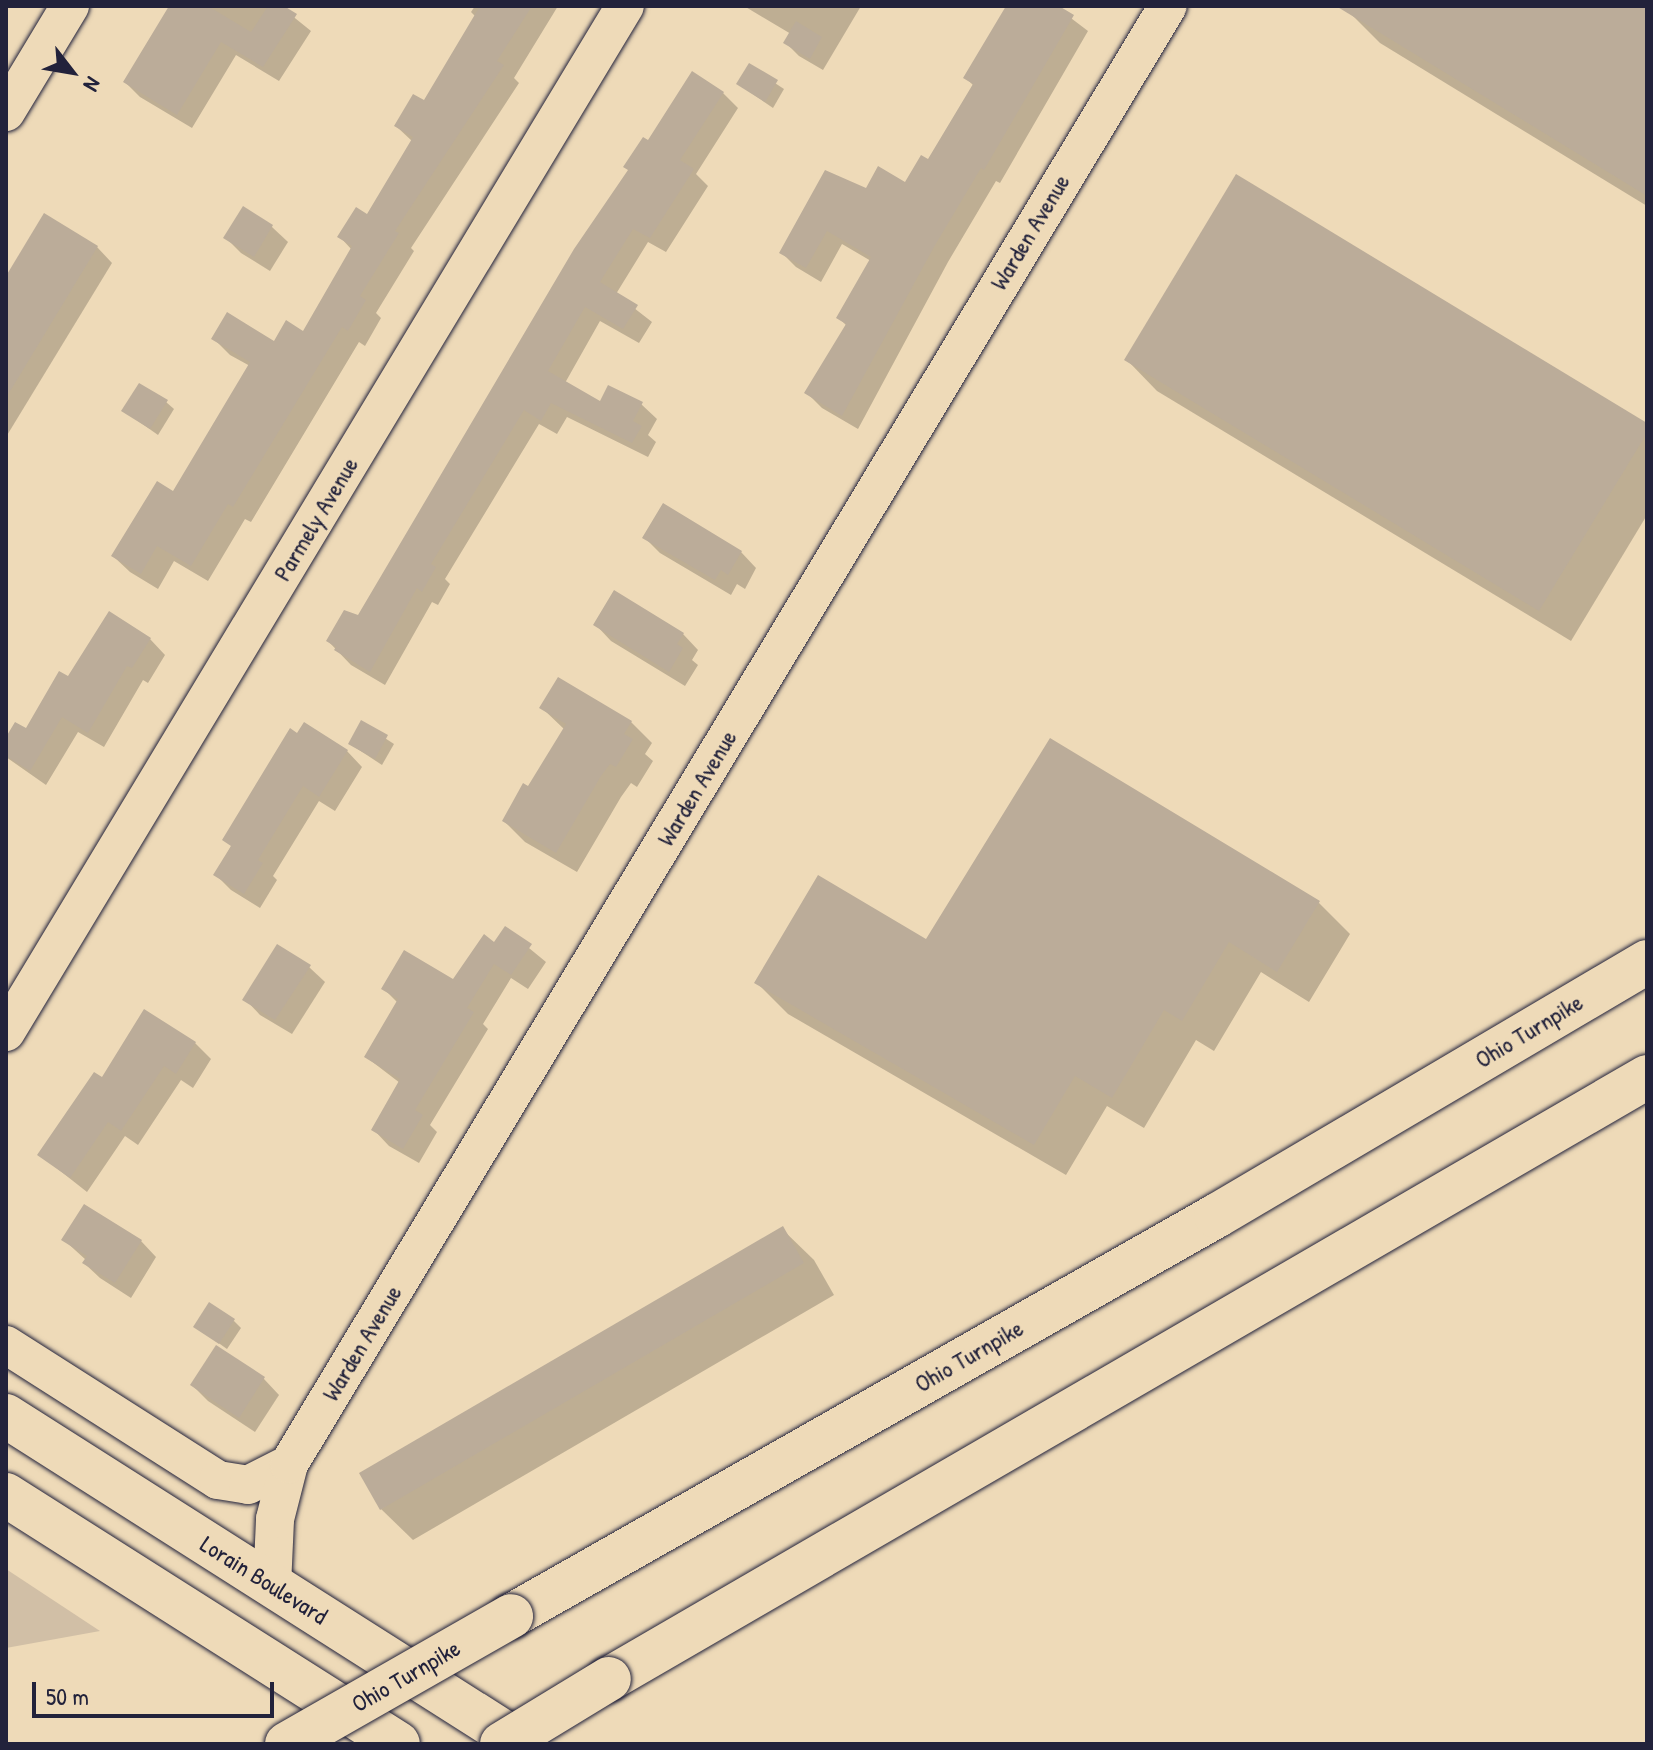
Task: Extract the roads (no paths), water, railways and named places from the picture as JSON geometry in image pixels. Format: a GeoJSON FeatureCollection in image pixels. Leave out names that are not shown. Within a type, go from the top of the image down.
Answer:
{"type":"FeatureCollection","features":[{"type":"Feature","properties":{"kind":"highway","name":"Ohio Turnpike"},"geometry":{"type":"LineString","coordinates":[[287,1744],[1202,1224],[1647,962]]}},
{"type":"Feature","properties":{"kind":"highway"},"geometry":{"type":"LineString","coordinates":[[502,1744],[1647,1077]]}},
{"type":"Feature","properties":{"kind":"highway","name":"Lorain Boulevard"},"geometry":{"type":"LineString","coordinates":[[6,1416],[522,1744]]}},
{"type":"Feature","properties":{"kind":"highway"},"geometry":{"type":"LineString","coordinates":[[6,1495],[398,1744]]}},
{"type":"Feature","properties":{"kind":"street"},"geometry":{"type":"LineString","coordinates":[[6,112],[70,6]]}},
{"type":"Feature","properties":{"kind":"street","name":"Parmely Avenue"},"geometry":{"type":"LineString","coordinates":[[6,1032],[625,6]]}},
{"type":"Feature","properties":{"kind":"street","name":"Warden Avenue"},"geometry":{"type":"LineString","coordinates":[[272,1586],[275,1519],[289,1464],[1168,6]]}},
{"type":"Feature","properties":{"kind":"street"},"geometry":{"type":"LineString","coordinates":[[6,1345],[218,1480],[248,1485],[289,1464]]}}]}
